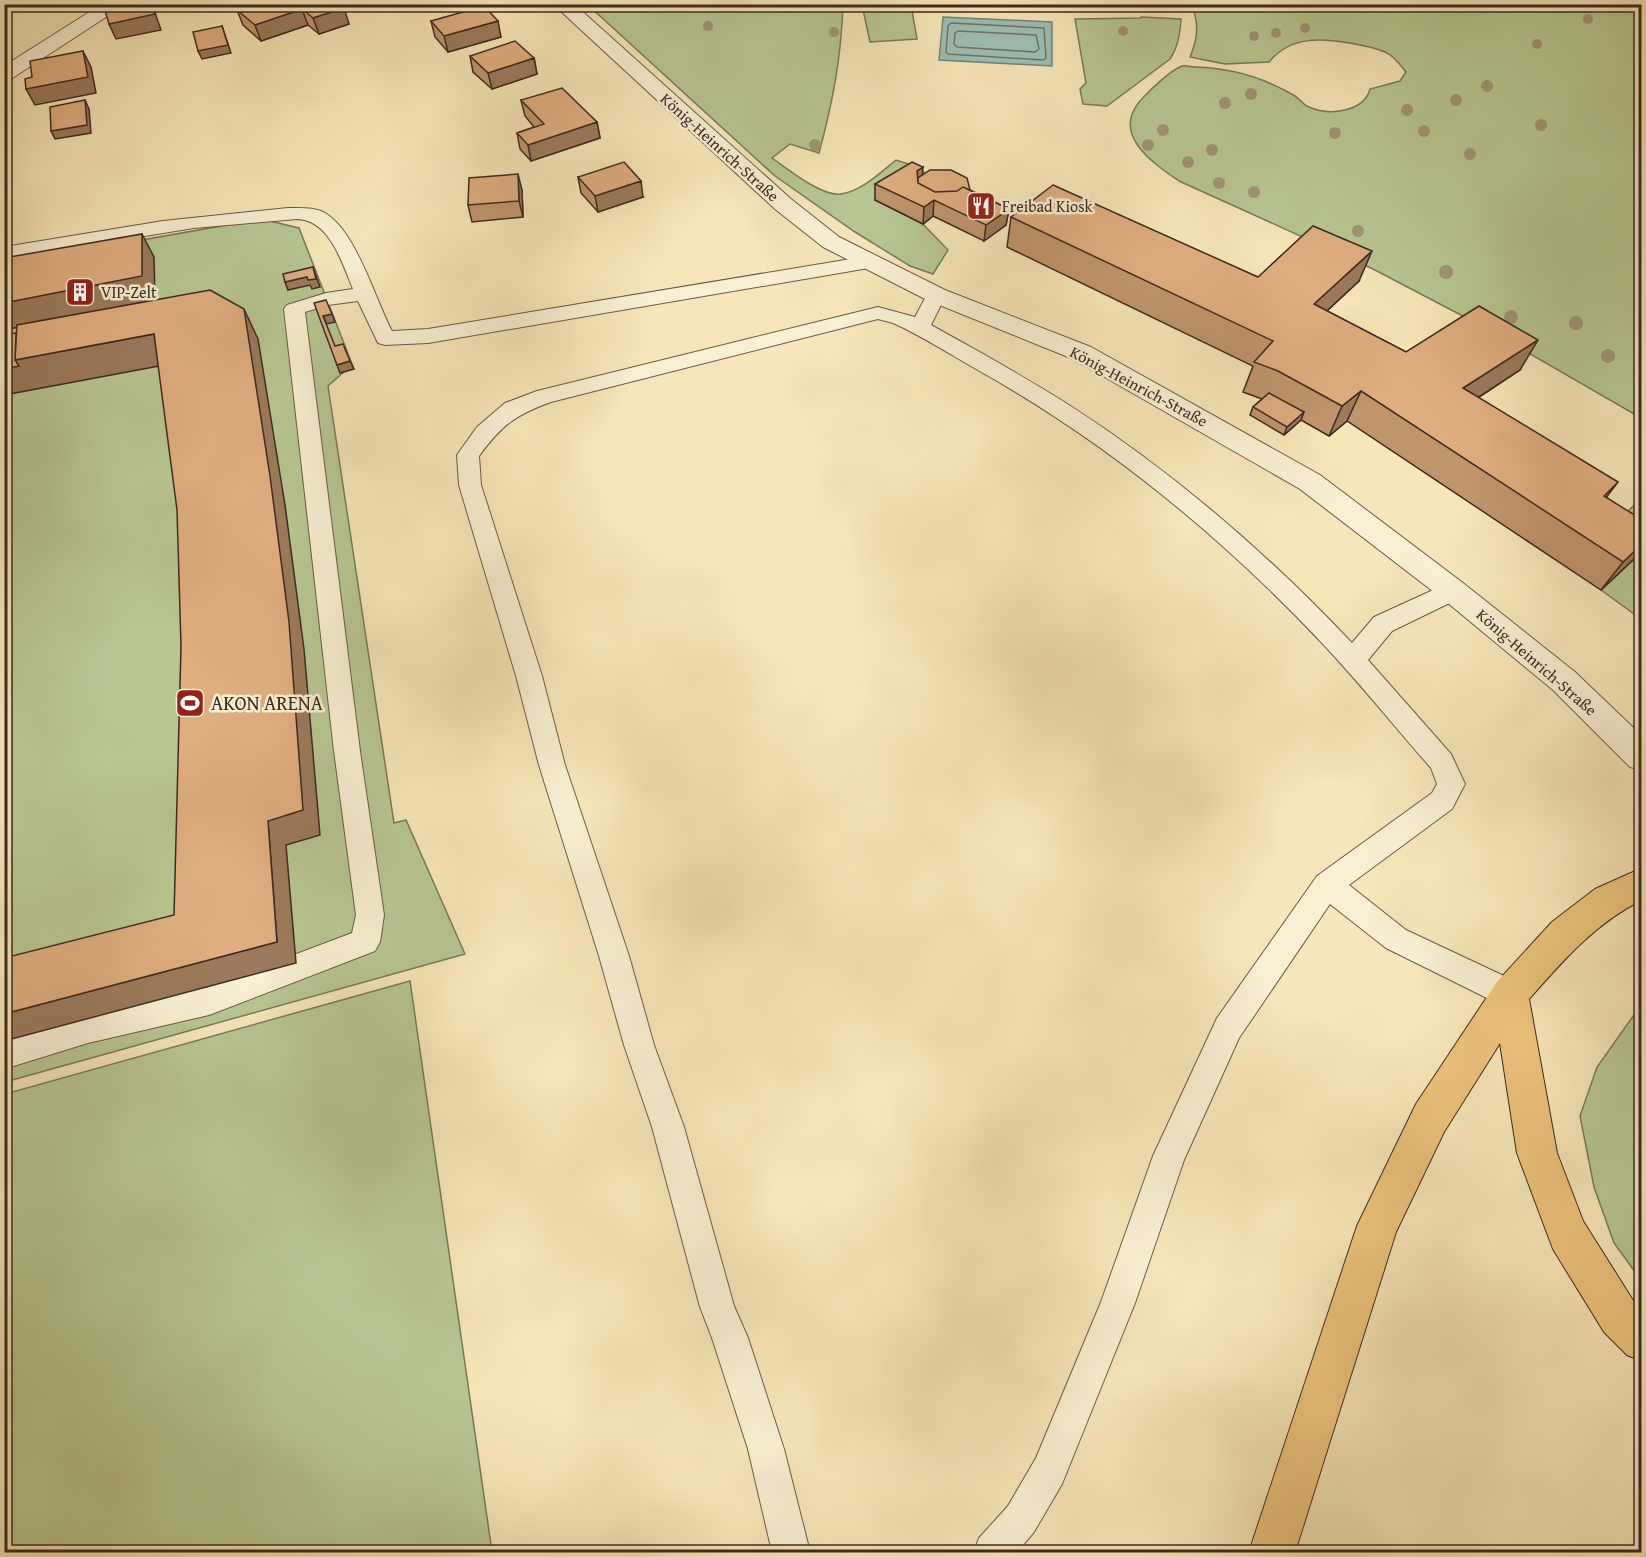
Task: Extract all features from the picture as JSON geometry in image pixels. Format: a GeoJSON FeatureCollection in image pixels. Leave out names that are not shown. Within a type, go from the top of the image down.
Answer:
{"type":"FeatureCollection","features":[{"type":"Feature","properties":{"kind":"main road"},"geometry":{"type":"LineString","coordinates":[[1272,1552],[1377,1226],[1430,1118],[1510,994],[1565,933],[1607,900],[1641,883]]}},
{"type":"Feature","properties":{"kind":"main road"},"geometry":{"type":"LineString","coordinates":[[1510,994],[1537,1153],[1568,1234],[1619,1317],[1641,1340]]}},
{"type":"Feature","properties":{"kind":"street"},"geometry":{"type":"LineString","coordinates":[[4,75],[117,4]]}},
{"type":"Feature","properties":{"kind":"street","name":"König-Heinrich-Straße"},"geometry":{"type":"LineString","coordinates":[[562,4],[783,204],[831,242],[936,295],[1082,353],[1310,482],[1453,591],[1564,681],[1641,757]]}},
{"type":"Feature","properties":{"kind":"lane"},"geometry":{"type":"LineString","coordinates":[[4,253],[210,220],[283,214],[317,216],[338,236],[374,320],[385,338],[428,336],[869,262]]}},
{"type":"Feature","properties":{"kind":"lane"},"geometry":{"type":"LineString","coordinates":[[4,1054],[88,1028],[209,1001],[365,942],[370,915],[347,751],[294,309],[326,299],[364,294]]}},
{"type":"Feature","properties":{"kind":"lane"},"geometry":{"type":"LineString","coordinates":[[919,329],[936,295]]}},
{"type":"Feature","properties":{"kind":"lane"},"geometry":{"type":"LineString","coordinates":[[791,1552],[766,1449],[717,1307],[668,1127],[639,1045],[614,956],[541,730],[529,676],[470,485],[468,455],[485,432],[513,408],[545,396],[878,313],[889,314],[919,329],[1051,401],[1152,475],[1270,576],[1317,622],[1442,762],[1451,784],[1442,801],[1327,885],[1228,1028],[1169,1156],[1118,1304],[1049,1472],[1021,1519],[993,1552]]}},
{"type":"Feature","properties":{"kind":"lane"},"geometry":{"type":"LineString","coordinates":[[1352,661],[1383,624],[1453,591]]}},
{"type":"Feature","properties":{"kind":"lane"},"geometry":{"type":"LineString","coordinates":[[1327,885],[1396,939],[1510,994]]}},
{"type":"Feature","properties":{"kind":"green space"},"geometry":{"type":"Polygon","coordinates":[[[588,5],[843,5],[836,79],[819,153],[790,144],[772,158],[815,187],[833,194],[856,189],[896,160],[918,167],[930,178],[875,200],[923,224],[948,250],[933,274],[910,266],[855,232],[775,176],[588,5]]]}},
{"type":"Feature","properties":{"kind":"green space"},"geometry":{"type":"Polygon","coordinates":[[[862,5],[911,5],[917,39],[870,42],[862,5]]]}},
{"type":"Feature","properties":{"kind":"green space"},"geometry":{"type":"Polygon","coordinates":[[[1192,5],[1641,5],[1641,418],[1480,325],[1373,269],[1179,181],[1148,157],[1133,137],[1130,125],[1132,113],[1154,87],[1171,72],[1182,66],[1221,69],[1247,75],[1284,90],[1307,106],[1326,111],[1353,107],[1361,103],[1370,89],[1400,81],[1406,72],[1394,58],[1382,51],[1331,40],[1297,43],[1278,53],[1269,62],[1225,64],[1190,57],[1197,31],[1192,5]]]}},
{"type":"Feature","properties":{"kind":"green space"},"geometry":{"type":"Polygon","coordinates":[[[1141,17],[1181,19],[1178,40],[1170,59],[1107,106],[1083,104],[1080,89],[1086,83],[1075,19],[1141,17]]]}},
{"type":"Feature","properties":{"kind":"green space","name":"AKON ARENA"},"geometry":{"type":"Polygon","coordinates":[[[261,219],[299,228],[354,369],[345,371],[328,386],[394,823],[406,820],[465,954],[5,1082],[5,264],[261,219]]]}},
{"type":"Feature","properties":{"kind":"green space"},"geometry":{"type":"Polygon","coordinates":[[[1641,499],[1641,619],[1601,590],[1635,558],[1601,536],[1641,499]]]}},
{"type":"Feature","properties":{"kind":"green space"},"geometry":{"type":"Polygon","coordinates":[[[410,981],[492,1552],[5,1552],[5,1094],[410,981]]]}},
{"type":"Feature","properties":{"kind":"green space"},"geometry":{"type":"Polygon","coordinates":[[[1641,1005],[1641,1280],[1614,1243],[1594,1187],[1580,1116],[1597,1067],[1641,1005]]]}},
{"type":"Feature","properties":{"kind":"water"},"geometry":{"type":"Polygon","coordinates":[[[943,17],[1052,22],[1052,66],[939,60],[943,17]]]}},
{"type":"Feature","properties":{"kind":"building"},"geometry":{"type":"Polygon","coordinates":[[[116,4],[151,4],[155,14],[109,24],[104,7],[116,4]]]}},
{"type":"Feature","properties":{"kind":"building"},"geometry":{"type":"Polygon","coordinates":[[[252,4],[340,4],[344,8],[313,18],[302,9],[255,25],[237,10],[252,4]]]}},
{"type":"Feature","properties":{"kind":"building"},"geometry":{"type":"Polygon","coordinates":[[[484,6],[498,21],[444,36],[431,21],[484,6]]]}},
{"type":"Feature","properties":{"kind":"building"},"geometry":{"type":"Polygon","coordinates":[[[222,26],[228,45],[198,51],[193,32],[222,26]]]}},
{"type":"Feature","properties":{"kind":"building"},"geometry":{"type":"Polygon","coordinates":[[[515,41],[534,58],[488,73],[470,56],[515,41]]]}},
{"type":"Feature","properties":{"kind":"building"},"geometry":{"type":"Polygon","coordinates":[[[83,51],[88,77],[26,89],[25,79],[32,77],[30,61],[83,51]]]}},
{"type":"Feature","properties":{"kind":"building"},"geometry":{"type":"Polygon","coordinates":[[[562,88],[597,122],[528,145],[517,133],[544,124],[521,100],[562,88]]]}},
{"type":"Feature","properties":{"kind":"building"},"geometry":{"type":"Polygon","coordinates":[[[85,100],[87,125],[51,131],[50,107],[85,100]]]}},
{"type":"Feature","properties":{"kind":"building"},"geometry":{"type":"Polygon","coordinates":[[[624,162],[641,181],[595,196],[578,177],[624,162]]]}},
{"type":"Feature","properties":{"kind":"building"},"geometry":{"type":"Polygon","coordinates":[[[912,162],[923,167],[917,171],[918,183],[935,192],[957,191],[963,187],[1009,209],[986,225],[934,200],[924,207],[875,184],[912,162]]]}},
{"type":"Feature","properties":{"kind":"building"},"geometry":{"type":"Polygon","coordinates":[[[930,170],[951,170],[967,178],[970,190],[963,187],[957,191],[935,192],[918,183],[918,178],[930,170]]]}},
{"type":"Feature","properties":{"kind":"building"},"geometry":{"type":"Polygon","coordinates":[[[518,174],[519,201],[468,205],[469,178],[518,174]]]}},
{"type":"Feature","properties":{"kind":"building"},"geometry":{"type":"Polygon","coordinates":[[[1053,185],[1258,277],[1313,226],[1372,251],[1314,304],[1406,352],[1479,306],[1538,340],[1463,388],[1618,482],[1604,496],[1641,519],[1641,545],[1623,562],[1361,391],[1342,406],[1278,371],[1254,362],[1273,341],[1011,217],[1053,185]]]}},
{"type":"Feature","properties":{"kind":"building"},"geometry":{"type":"Polygon","coordinates":[[[142,234],[142,276],[4,303],[4,258],[142,234]]]}},
{"type":"Feature","properties":{"kind":"building"},"geometry":{"type":"Polygon","coordinates":[[[313,267],[316,279],[308,280],[307,277],[285,282],[283,274],[313,267]]]}},
{"type":"Feature","properties":{"kind":"building"},"geometry":{"type":"Polygon","coordinates":[[[210,290],[244,309],[270,476],[289,622],[303,810],[268,821],[277,942],[4,1014],[4,958],[174,915],[181,646],[177,510],[154,334],[15,360],[17,325],[210,290]]]}},
{"type":"Feature","properties":{"kind":"building"},"geometry":{"type":"Polygon","coordinates":[[[326,300],[332,314],[323,316],[335,346],[343,344],[350,361],[337,365],[314,303],[326,300]]]}},
{"type":"Feature","properties":{"kind":"building"},"geometry":{"type":"Polygon","coordinates":[[[16,333],[15,360],[19,366],[4,369],[4,335],[16,333]]]}},
{"type":"Feature","properties":{"kind":"building"},"geometry":{"type":"Polygon","coordinates":[[[1269,393],[1304,412],[1287,427],[1253,407],[1269,393]]]}},
{"type":"Feature","properties":{"kind":"place","name":"Freibad Kiosk"},"geometry":{"type":"Point","coordinates":[981,206]}},
{"type":"Feature","properties":{"kind":"place","name":"VIP-Zelt"},"geometry":{"type":"Point","coordinates":[80,292]}},
{"type":"Feature","properties":{"kind":"place","name":"AKON ARENA"},"geometry":{"type":"Point","coordinates":[190,703]}}]}
